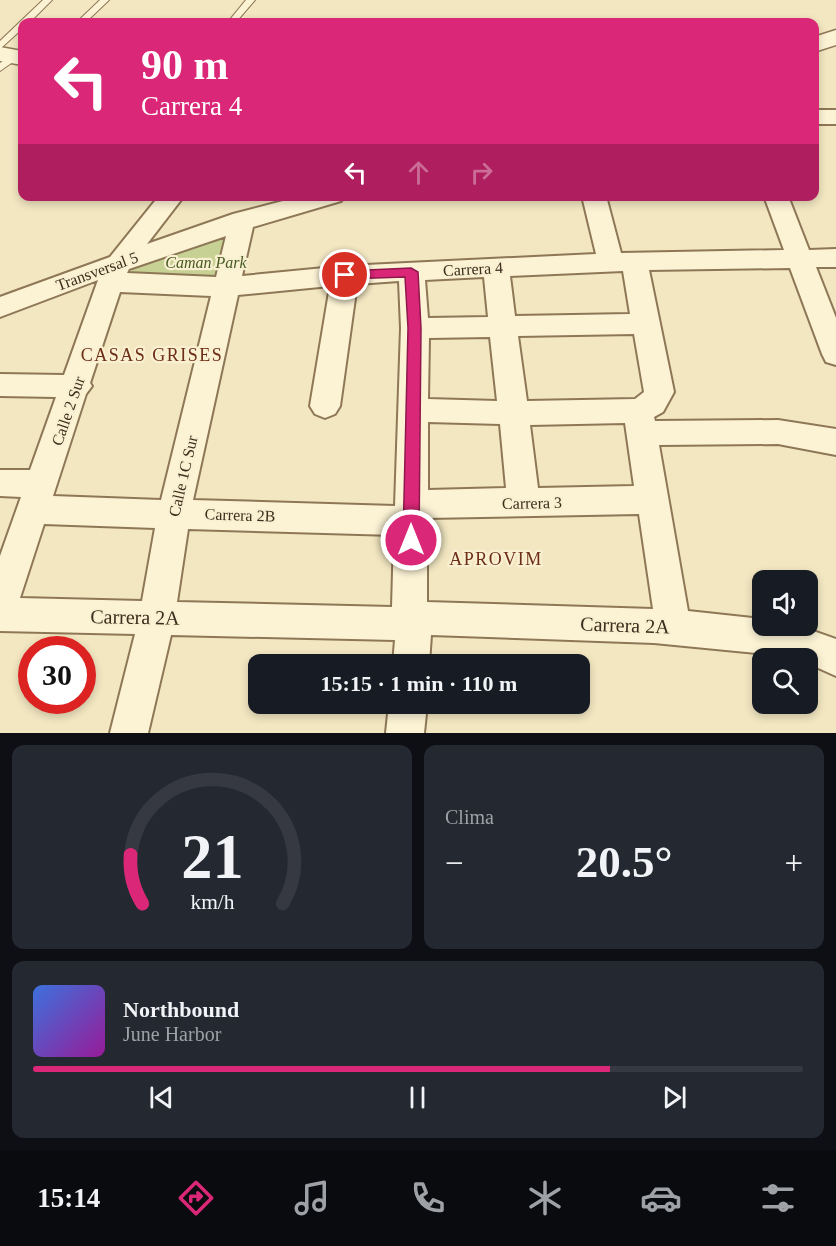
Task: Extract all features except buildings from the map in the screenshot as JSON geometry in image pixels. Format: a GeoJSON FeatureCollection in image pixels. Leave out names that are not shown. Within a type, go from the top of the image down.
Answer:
{"type":"FeatureCollection","features":[{"type":"Feature","properties":{"kind":"street"},"geometry":{"type":"LineString","coordinates":[[819,43],[836,37]]}},
{"type":"Feature","properties":{"kind":"street","name":"Calle 2 Sur"},"geometry":{"type":"LineString","coordinates":[[0,605],[115,272],[168,201]]}},
{"type":"Feature","properties":{"kind":"street","name":"Transversal 5"},"geometry":{"type":"LineString","coordinates":[[0,307],[115,272],[242,220],[314,201]]}},
{"type":"Feature","properties":{"kind":"street"},"geometry":{"type":"LineString","coordinates":[[596,201],[623,262],[645,324],[659,392],[640,422],[673,625]]}},
{"type":"Feature","properties":{"kind":"street"},"geometry":{"type":"LineString","coordinates":[[778,201],[836,354]]}},
{"type":"Feature","properties":{"kind":"street","name":"Calle 1C Sur"},"geometry":{"type":"LineString","coordinates":[[129,733],[157,618],[174,513],[242,220]]}},
{"type":"Feature","properties":{"kind":"street","name":"Carrera 4"},"geometry":{"type":"LineString","coordinates":[[115,272],[227,287],[345,275],[623,262],[836,258]]}},
{"type":"Feature","properties":{"kind":"street"},"geometry":{"type":"LineString","coordinates":[[496,268],[524,503]]}},
{"type":"Feature","properties":{"kind":"street"},"geometry":{"type":"LineString","coordinates":[[411,272],[415,328],[411,512],[411,654]]}},
{"type":"Feature","properties":{"kind":"street"},"geometry":{"type":"LineString","coordinates":[[325,406],[345,275]]}},
{"type":"Feature","properties":{"kind":"street"},"geometry":{"type":"LineString","coordinates":[[415,328],[645,324]]}},
{"type":"Feature","properties":{"kind":"street"},"geometry":{"type":"LineString","coordinates":[[0,385],[76,386]]}},
{"type":"Feature","properties":{"kind":"street"},"geometry":{"type":"LineString","coordinates":[[414,410],[514,413],[778,432],[836,442]]}},
{"type":"Feature","properties":{"kind":"street"},"geometry":{"type":"LineString","coordinates":[[0,483],[38,497]]}},
{"type":"Feature","properties":{"kind":"street","name":"Carrera 2B"},"geometry":{"type":"LineString","coordinates":[[38,497],[174,513],[411,512]]}},
{"type":"Feature","properties":{"kind":"street","name":"Carrera 3"},"geometry":{"type":"LineString","coordinates":[[411,512],[524,503],[652,500]]}},
{"type":"Feature","properties":{"kind":"street","name":"Carrera 2A"},"geometry":{"type":"LineString","coordinates":[[0,614],[673,625],[792,640],[815,645],[836,658]]}},
{"type":"Feature","properties":{"kind":"street"},"geometry":{"type":"LineString","coordinates":[[405,733],[407,714]]}},
{"type":"Feature","properties":{"kind":"lane"},"geometry":{"type":"LineString","coordinates":[[35,18],[48,0]]}},
{"type":"Feature","properties":{"kind":"lane"},"geometry":{"type":"LineString","coordinates":[[85,18],[105,0]]}},
{"type":"Feature","properties":{"kind":"lane"},"geometry":{"type":"LineString","coordinates":[[235,18],[251,0]]}},
{"type":"Feature","properties":{"kind":"lane"},"geometry":{"type":"LineString","coordinates":[[7,57],[18,42]]}},
{"type":"Feature","properties":{"kind":"green space","name":"Caman Park"},"geometry":{"type":"Polygon","coordinates":[[[235,231],[222,285],[130,276],[134,263],[235,231]]]}},
{"type":"Feature","properties":{"kind":"district","name":"CASAS GRISES"},"geometry":{"type":"Point","coordinates":[152,355]}},
{"type":"Feature","properties":{"kind":"district","name":"APROVIM"},"geometry":{"type":"Point","coordinates":[496,559]}},
{"type":"Feature","properties":{"kind":"route"},"geometry":{"type":"LineString","coordinates":[[345,275],[411,272],[415,328],[411,540]]}}]}
